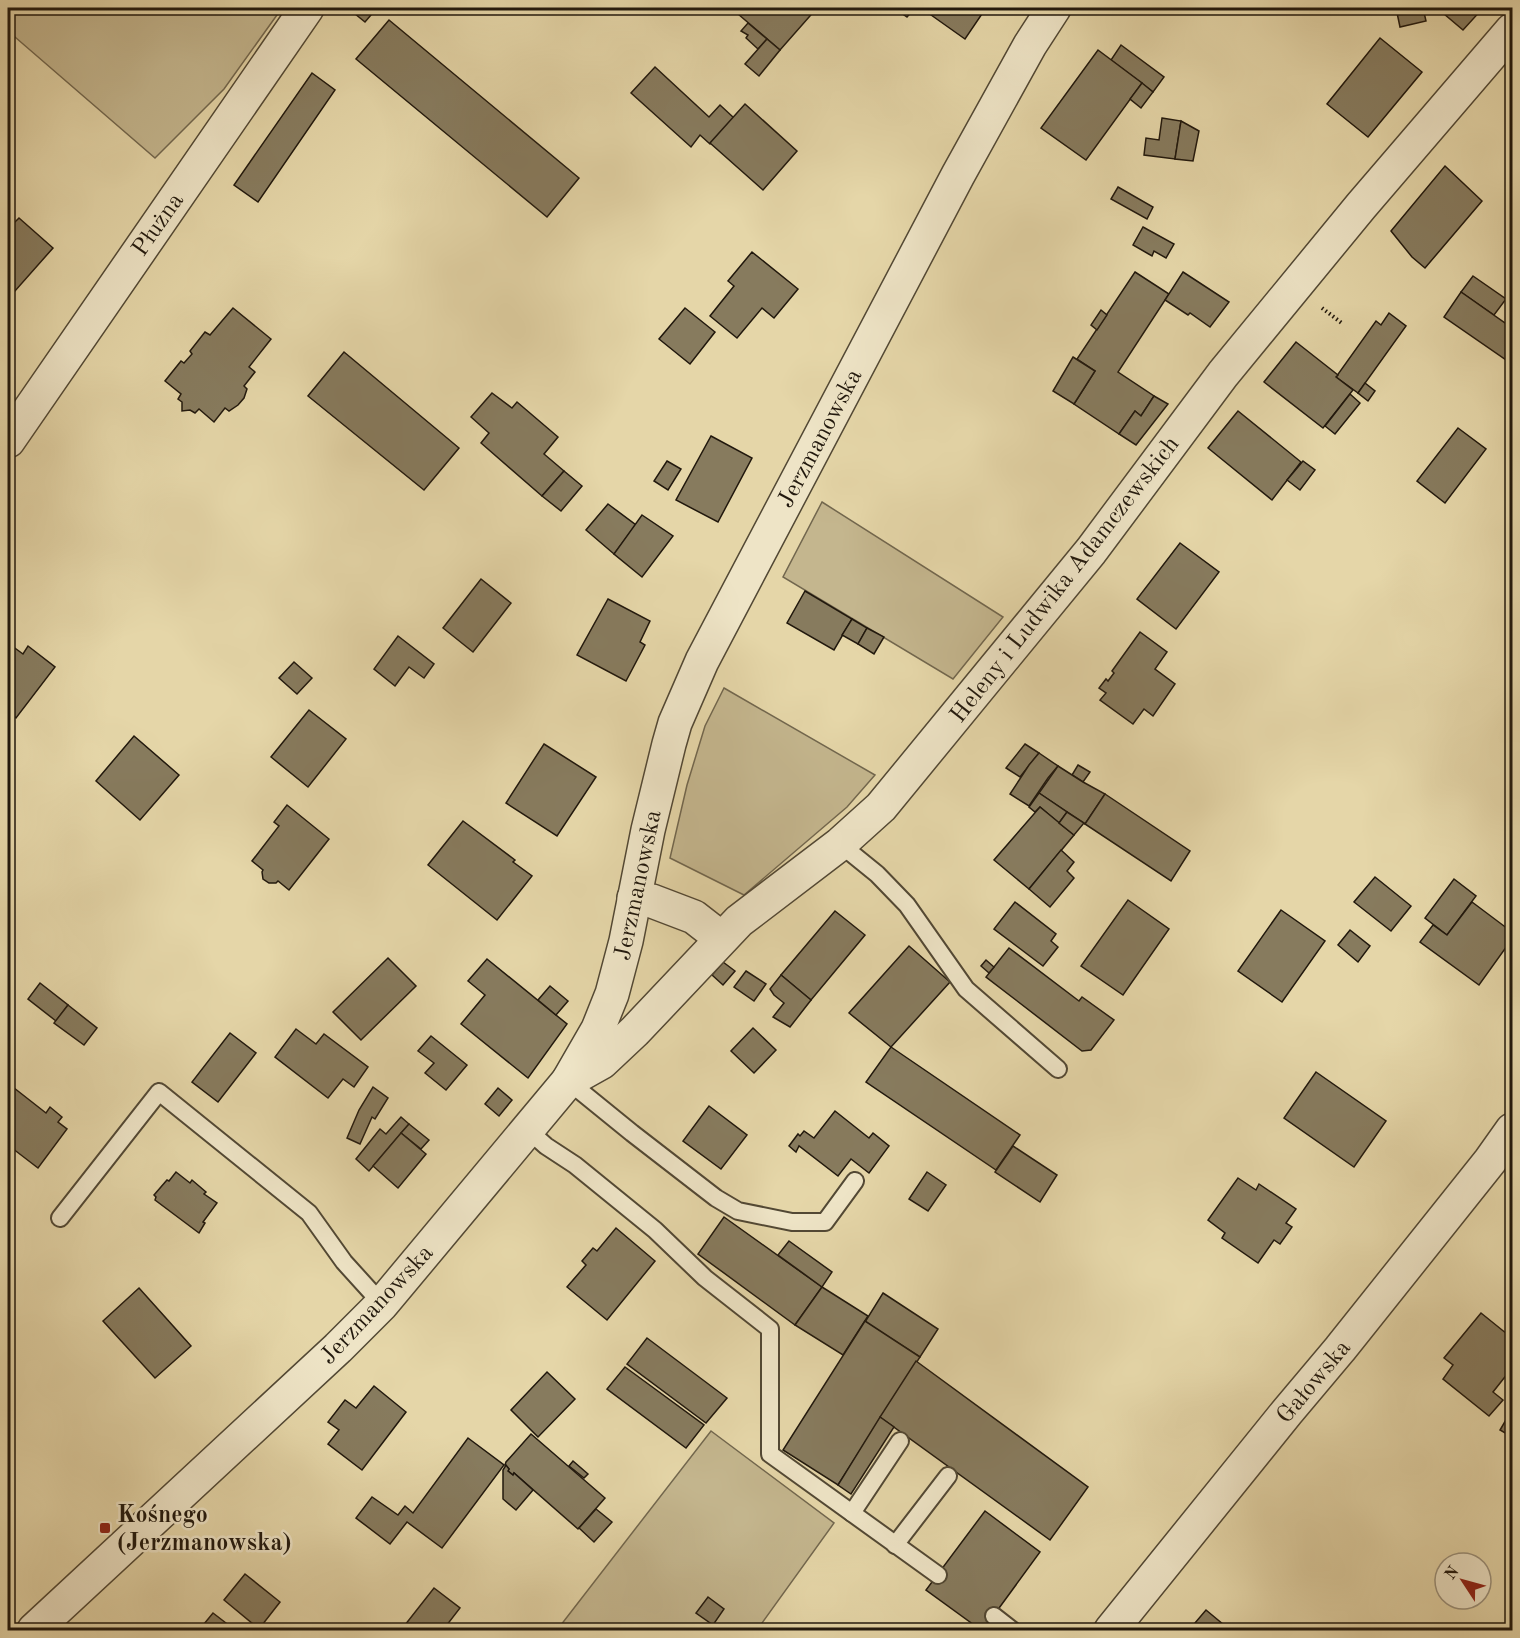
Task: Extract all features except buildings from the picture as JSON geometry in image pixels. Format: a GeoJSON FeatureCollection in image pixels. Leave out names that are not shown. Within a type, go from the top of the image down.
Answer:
{"type":"FeatureCollection","features":[{"type":"Feature","properties":{"kind":"street","name":"Płużna"},"geometry":{"type":"LineString","coordinates":[[8,441],[307,8]]}},
{"type":"Feature","properties":{"kind":"street","name":"Jerzmanowska"},"geometry":{"type":"LineString","coordinates":[[34,1630],[338,1348],[382,1304],[568,1081],[598,1029],[612,994],[626,941],[652,813],[669,744],[675,723],[702,661],[958,174],[1030,45],[1054,8]]}},
{"type":"Feature","properties":{"kind":"street","name":"Heleny i Ludwika Adamczewskich"},"geometry":{"type":"LineString","coordinates":[[568,1081],[602,1062],[730,929],[840,844],[881,807],[1091,551],[1223,375],[1361,206],[1512,30]]}},
{"type":"Feature","properties":{"kind":"street"},"geometry":{"type":"LineString","coordinates":[[634,898],[652,901],[730,929]]}},
{"type":"Feature","properties":{"kind":"street","name":"Gałowska"},"geometry":{"type":"LineString","coordinates":[[1111,1630],[1340,1349],[1490,1161],[1512,1130]]}},
{"type":"Feature","properties":{"kind":"lane"},"geometry":{"type":"LineString","coordinates":[[840,844],[877,874],[908,905],[966,989],[1058,1069]]}},
{"type":"Feature","properties":{"kind":"lane"},"geometry":{"type":"LineString","coordinates":[[568,1081],[716,1198],[738,1211],[792,1222],[825,1222],[855,1181]]}},
{"type":"Feature","properties":{"kind":"lane"},"geometry":{"type":"LineString","coordinates":[[60,1218],[159,1092],[309,1212],[345,1262],[382,1304]]}},
{"type":"Feature","properties":{"kind":"lane"},"geometry":{"type":"LineString","coordinates":[[528,1130],[646,1223],[705,1278],[770,1329],[770,1454],[938,1575]]}},
{"type":"Feature","properties":{"kind":"lane"},"geometry":{"type":"LineString","coordinates":[[852,1513],[900,1441]]}},
{"type":"Feature","properties":{"kind":"lane"},"geometry":{"type":"LineString","coordinates":[[895,1545],[948,1476]]}},
{"type":"Feature","properties":{"kind":"lane"},"geometry":{"type":"LineString","coordinates":[[994,1616],[1012,1630]]}},
{"type":"Feature","properties":{"kind":"shaded area"},"geometry":{"type":"Polygon","coordinates":[[[8,8],[282,8],[224,89],[155,158],[8,31],[8,8]]]}},
{"type":"Feature","properties":{"kind":"shaded area"},"geometry":{"type":"Polygon","coordinates":[[[822,502],[1003,617],[953,679],[783,577],[822,502]]]}},
{"type":"Feature","properties":{"kind":"shaded area"},"geometry":{"type":"Polygon","coordinates":[[[724,688],[875,775],[847,807],[744,895],[670,858],[687,785],[705,726],[724,688]]]}},
{"type":"Feature","properties":{"kind":"shaded area"},"geometry":{"type":"Polygon","coordinates":[[[711,1431],[834,1523],[757,1630],[557,1630],[711,1431]]]}},
{"type":"Feature","properties":{"kind":"place","name":"Kośnego (Jerzmanowska)"},"geometry":{"type":"Point","coordinates":[105,1528]}}]}
